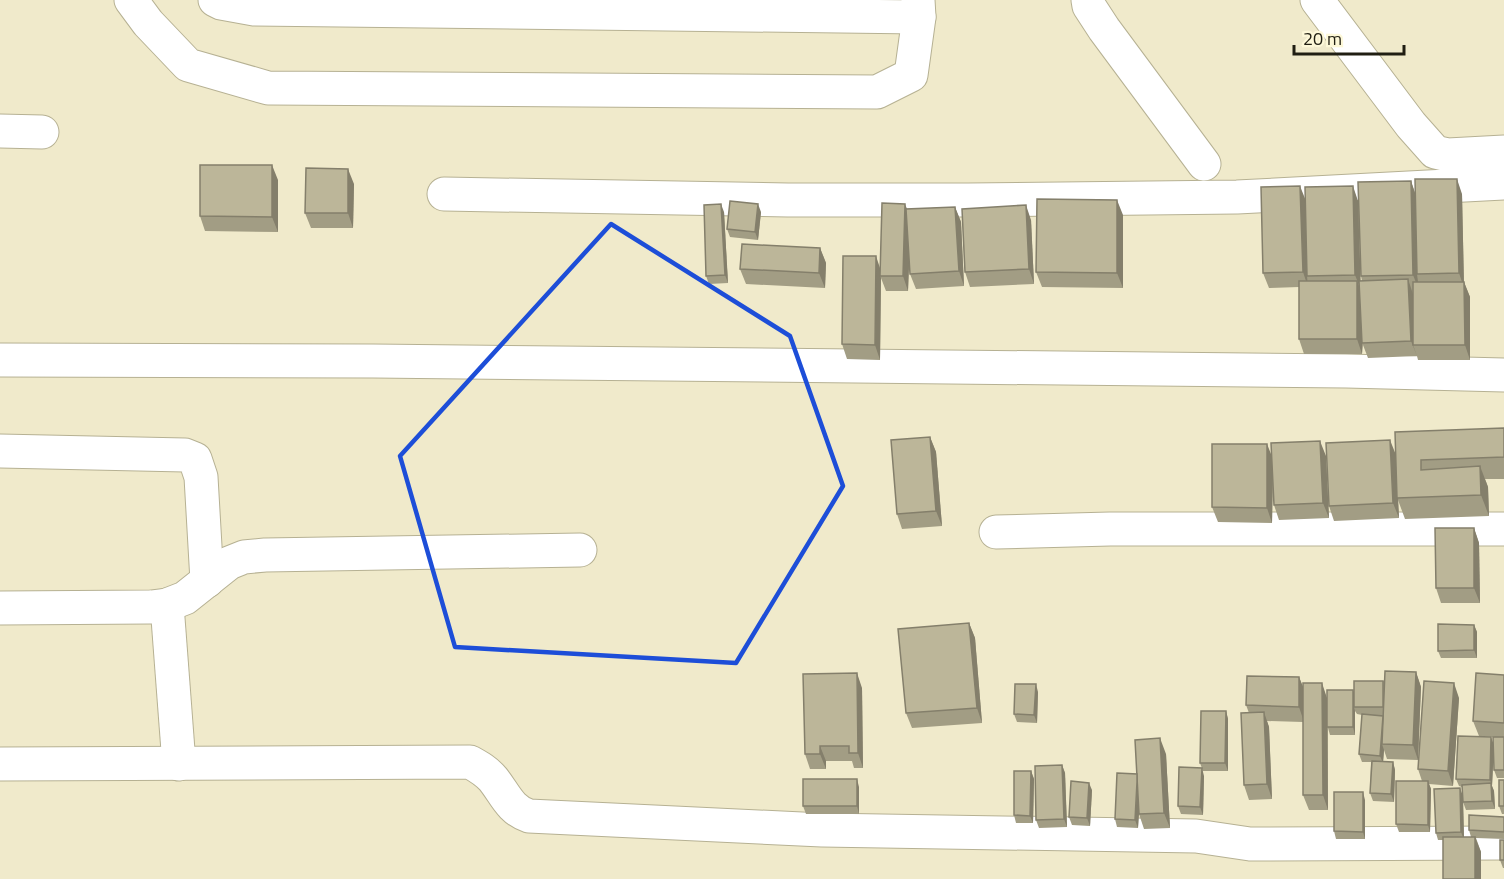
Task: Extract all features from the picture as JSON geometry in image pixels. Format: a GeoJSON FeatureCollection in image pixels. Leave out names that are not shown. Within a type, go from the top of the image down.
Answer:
{"type":"FeatureCollection","features":[{"type":"Feature","properties":{"kind":"street"},"geometry":{"type":"LineString","coordinates":[[131,0],[148,23],[188,65],[268,88],[878,92],[911,75],[919,8],[254,9],[215,0]]}},
{"type":"Feature","properties":{"kind":"street"},"geometry":{"type":"LineString","coordinates":[[1088,0],[1089,6],[1104,29],[1204,164]]}},
{"type":"Feature","properties":{"kind":"street"},"geometry":{"type":"LineString","coordinates":[[1317,0],[1411,125],[1435,152],[1448,155],[1504,152]]}},
{"type":"Feature","properties":{"kind":"street"},"geometry":{"type":"LineString","coordinates":[[0,131],[42,132]]}},
{"type":"Feature","properties":{"kind":"street"},"geometry":{"type":"LineString","coordinates":[[444,194],[788,200],[980,200],[1237,197],[1504,183]]}},
{"type":"Feature","properties":{"kind":"street"},"geometry":{"type":"LineString","coordinates":[[0,360],[373,361],[1504,375]]}},
{"type":"Feature","properties":{"kind":"street"},"geometry":{"type":"LineString","coordinates":[[0,451],[185,454],[195,459],[201,477],[207,581]]}},
{"type":"Feature","properties":{"kind":"street"},"geometry":{"type":"LineString","coordinates":[[996,532],[1110,529],[1504,529]]}},
{"type":"Feature","properties":{"kind":"street"},"geometry":{"type":"LineString","coordinates":[[0,608],[151,608],[167,605],[185,598],[229,563],[244,557],[580,550]]}},
{"type":"Feature","properties":{"kind":"street"},"geometry":{"type":"LineString","coordinates":[[167,605],[179,764]]}},
{"type":"Feature","properties":{"kind":"street"},"geometry":{"type":"LineString","coordinates":[[0,764],[470,762],[483,769],[493,779],[518,812],[529,816],[822,830],[1196,836],[1250,844],[1504,843]]}},
{"type":"Feature","properties":{"kind":"highlighted area"},"geometry":{"type":"Polygon","coordinates":[[[611,224],[790,336],[843,486],[736,663],[455,647],[400,456],[611,224]]]}},
{"type":"Feature","properties":{"kind":"building"},"geometry":{"type":"Polygon","coordinates":[[[200,165],[272,165],[272,217],[200,216],[200,165]]]}},
{"type":"Feature","properties":{"kind":"building"},"geometry":{"type":"Polygon","coordinates":[[[306,168],[348,169],[348,213],[305,213],[306,168]]]}},
{"type":"Feature","properties":{"kind":"building"},"geometry":{"type":"Polygon","coordinates":[[[1415,179],[1457,179],[1459,273],[1417,274],[1415,179]]]}},
{"type":"Feature","properties":{"kind":"building"},"geometry":{"type":"Polygon","coordinates":[[[1411,181],[1413,275],[1361,276],[1358,182],[1411,181]]]}},
{"type":"Feature","properties":{"kind":"building"},"geometry":{"type":"Polygon","coordinates":[[[1300,186],[1303,272],[1263,273],[1261,187],[1300,186]]]}},
{"type":"Feature","properties":{"kind":"building"},"geometry":{"type":"Polygon","coordinates":[[[1353,186],[1355,275],[1307,276],[1305,187],[1353,186]]]}},
{"type":"Feature","properties":{"kind":"building"},"geometry":{"type":"Polygon","coordinates":[[[1037,199],[1117,200],[1117,273],[1036,272],[1037,199]]]}},
{"type":"Feature","properties":{"kind":"building"},"geometry":{"type":"Polygon","coordinates":[[[730,201],[758,204],[755,232],[727,229],[730,201]]]}},
{"type":"Feature","properties":{"kind":"building"},"geometry":{"type":"Polygon","coordinates":[[[882,203],[905,204],[903,276],[880,276],[882,203]]]}},
{"type":"Feature","properties":{"kind":"building"},"geometry":{"type":"Polygon","coordinates":[[[721,204],[725,275],[706,276],[704,205],[721,204]]]}},
{"type":"Feature","properties":{"kind":"building"},"geometry":{"type":"Polygon","coordinates":[[[1026,205],[1029,269],[965,272],[962,209],[1026,205]]]}},
{"type":"Feature","properties":{"kind":"building"},"geometry":{"type":"Polygon","coordinates":[[[955,207],[959,271],[910,274],[906,209],[955,207]]]}},
{"type":"Feature","properties":{"kind":"building"},"geometry":{"type":"Polygon","coordinates":[[[742,244],[820,248],[819,273],[740,269],[742,244]]]}},
{"type":"Feature","properties":{"kind":"building"},"geometry":{"type":"Polygon","coordinates":[[[843,256],[876,256],[875,345],[842,344],[843,256]]]}},
{"type":"Feature","properties":{"kind":"building"},"geometry":{"type":"Polygon","coordinates":[[[1408,279],[1411,341],[1362,343],[1359,281],[1408,279]]]}},
{"type":"Feature","properties":{"kind":"building"},"geometry":{"type":"Polygon","coordinates":[[[1299,281],[1357,281],[1357,339],[1299,339],[1299,281]]]}},
{"type":"Feature","properties":{"kind":"building"},"geometry":{"type":"Polygon","coordinates":[[[1413,282],[1464,282],[1465,345],[1413,345],[1413,282]]]}},
{"type":"Feature","properties":{"kind":"building"},"geometry":{"type":"Polygon","coordinates":[[[1504,428],[1504,457],[1421,460],[1421,470],[1480,466],[1481,495],[1397,498],[1395,432],[1504,428]]]}},
{"type":"Feature","properties":{"kind":"building"},"geometry":{"type":"Polygon","coordinates":[[[930,437],[936,511],[897,514],[891,440],[930,437]]]}},
{"type":"Feature","properties":{"kind":"building"},"geometry":{"type":"Polygon","coordinates":[[[1390,440],[1393,503],[1329,506],[1326,443],[1390,440]]]}},
{"type":"Feature","properties":{"kind":"building"},"geometry":{"type":"Polygon","coordinates":[[[1320,441],[1323,503],[1274,505],[1271,443],[1320,441]]]}},
{"type":"Feature","properties":{"kind":"building"},"geometry":{"type":"Polygon","coordinates":[[[1212,444],[1267,444],[1267,508],[1212,507],[1212,444]]]}},
{"type":"Feature","properties":{"kind":"building"},"geometry":{"type":"Polygon","coordinates":[[[1435,528],[1474,528],[1474,588],[1436,588],[1435,528]]]}},
{"type":"Feature","properties":{"kind":"building"},"geometry":{"type":"Polygon","coordinates":[[[969,623],[977,708],[906,713],[898,629],[969,623]]]}},
{"type":"Feature","properties":{"kind":"building"},"geometry":{"type":"Polygon","coordinates":[[[1438,624],[1474,625],[1474,650],[1438,651],[1438,624]]]}},
{"type":"Feature","properties":{"kind":"building"},"geometry":{"type":"Polygon","coordinates":[[[1385,671],[1416,672],[1413,745],[1382,744],[1385,671]]]}},
{"type":"Feature","properties":{"kind":"building"},"geometry":{"type":"Polygon","coordinates":[[[857,673],[858,753],[849,753],[849,746],[820,746],[820,754],[805,754],[803,674],[857,673]]]}},
{"type":"Feature","properties":{"kind":"building"},"geometry":{"type":"Polygon","coordinates":[[[1476,673],[1504,675],[1504,723],[1473,721],[1476,673]]]}},
{"type":"Feature","properties":{"kind":"building"},"geometry":{"type":"Polygon","coordinates":[[[1247,676],[1299,677],[1299,707],[1246,705],[1247,676]]]}},
{"type":"Feature","properties":{"kind":"building"},"geometry":{"type":"Polygon","coordinates":[[[1354,681],[1383,681],[1383,707],[1354,707],[1354,681]]]}},
{"type":"Feature","properties":{"kind":"building"},"geometry":{"type":"Polygon","coordinates":[[[1424,681],[1454,683],[1448,771],[1418,769],[1424,681]]]}},
{"type":"Feature","properties":{"kind":"building"},"geometry":{"type":"Polygon","coordinates":[[[1303,683],[1322,683],[1323,795],[1303,795],[1303,683]]]}},
{"type":"Feature","properties":{"kind":"building"},"geometry":{"type":"Polygon","coordinates":[[[1015,684],[1036,684],[1034,715],[1014,714],[1015,684]]]}},
{"type":"Feature","properties":{"kind":"building"},"geometry":{"type":"Polygon","coordinates":[[[1327,690],[1353,690],[1353,727],[1327,727],[1327,690]]]}},
{"type":"Feature","properties":{"kind":"building"},"geometry":{"type":"Polygon","coordinates":[[[1201,711],[1226,711],[1225,763],[1200,763],[1201,711]]]}},
{"type":"Feature","properties":{"kind":"building"},"geometry":{"type":"Polygon","coordinates":[[[1264,712],[1267,784],[1244,785],[1241,713],[1264,712]]]}},
{"type":"Feature","properties":{"kind":"building"},"geometry":{"type":"Polygon","coordinates":[[[1362,714],[1383,716],[1380,756],[1359,754],[1362,714]]]}},
{"type":"Feature","properties":{"kind":"building"},"geometry":{"type":"Polygon","coordinates":[[[1458,736],[1491,737],[1490,780],[1456,779],[1458,736]]]}},
{"type":"Feature","properties":{"kind":"building"},"geometry":{"type":"Polygon","coordinates":[[[1493,737],[1504,737],[1504,770],[1494,770],[1493,737]]]}},
{"type":"Feature","properties":{"kind":"building"},"geometry":{"type":"Polygon","coordinates":[[[1160,738],[1164,813],[1139,814],[1135,740],[1160,738]]]}},
{"type":"Feature","properties":{"kind":"building"},"geometry":{"type":"Polygon","coordinates":[[[1372,761],[1393,762],[1391,794],[1370,793],[1372,761]]]}},
{"type":"Feature","properties":{"kind":"building"},"geometry":{"type":"Polygon","coordinates":[[[1062,765],[1064,819],[1036,820],[1035,766],[1062,765]]]}},
{"type":"Feature","properties":{"kind":"building"},"geometry":{"type":"Polygon","coordinates":[[[1179,767],[1202,768],[1200,807],[1178,806],[1179,767]]]}},
{"type":"Feature","properties":{"kind":"building"},"geometry":{"type":"Polygon","coordinates":[[[1014,771],[1031,771],[1030,816],[1014,815],[1014,771]]]}},
{"type":"Feature","properties":{"kind":"building"},"geometry":{"type":"Polygon","coordinates":[[[1117,773],[1137,774],[1135,820],[1115,819],[1117,773]]]}},
{"type":"Feature","properties":{"kind":"building"},"geometry":{"type":"Polygon","coordinates":[[[803,779],[857,779],[857,806],[803,806],[803,779]]]}},
{"type":"Feature","properties":{"kind":"building"},"geometry":{"type":"Polygon","coordinates":[[[1499,780],[1504,780],[1504,806],[1499,806],[1499,780]]]}},
{"type":"Feature","properties":{"kind":"building"},"geometry":{"type":"Polygon","coordinates":[[[1071,781],[1089,783],[1087,818],[1069,817],[1071,781]]]}},
{"type":"Feature","properties":{"kind":"building"},"geometry":{"type":"Polygon","coordinates":[[[1396,781],[1428,781],[1428,825],[1396,824],[1396,781]]]}},
{"type":"Feature","properties":{"kind":"building"},"geometry":{"type":"Polygon","coordinates":[[[1491,783],[1492,801],[1463,802],[1462,785],[1491,783]]]}},
{"type":"Feature","properties":{"kind":"building"},"geometry":{"type":"Polygon","coordinates":[[[1460,788],[1461,832],[1436,833],[1434,789],[1460,788]]]}},
{"type":"Feature","properties":{"kind":"building"},"geometry":{"type":"Polygon","coordinates":[[[1334,792],[1363,792],[1363,832],[1334,831],[1334,792]]]}},
{"type":"Feature","properties":{"kind":"building"},"geometry":{"type":"Polygon","coordinates":[[[1469,815],[1504,817],[1504,832],[1469,830],[1469,815]]]}},
{"type":"Feature","properties":{"kind":"building"},"geometry":{"type":"Polygon","coordinates":[[[1443,837],[1475,837],[1475,879],[1443,879],[1443,837]]]}},
{"type":"Feature","properties":{"kind":"building"},"geometry":{"type":"Polygon","coordinates":[[[1500,840],[1504,840],[1504,860],[1500,860],[1500,840]]]}}]}
